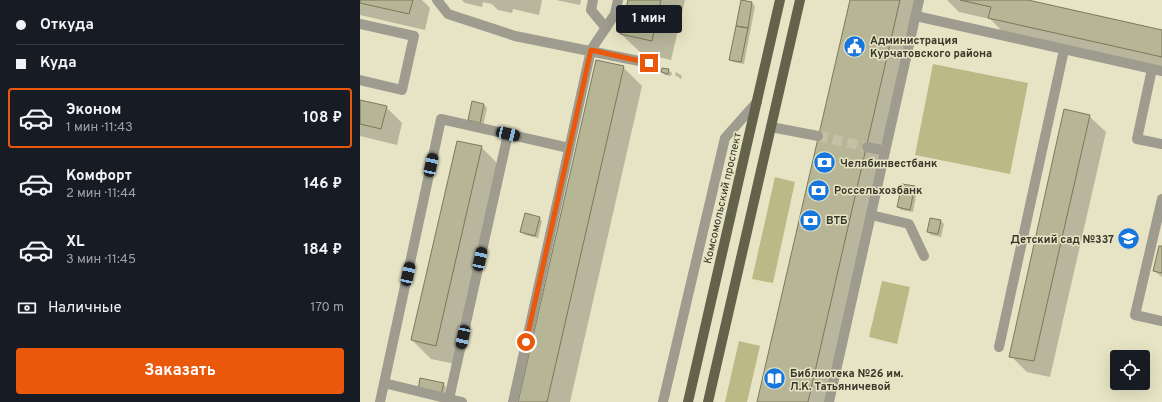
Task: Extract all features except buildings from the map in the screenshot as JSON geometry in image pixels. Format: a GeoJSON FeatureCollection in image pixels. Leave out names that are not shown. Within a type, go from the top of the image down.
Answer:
{"type":"FeatureCollection","features":[{"type":"Feature","properties":{"kind":"main road","name":"Комсомольский проспект"},"geometry":{"type":"LineString","coordinates":[[688,402],[780,0]]}},
{"type":"Feature","properties":{"kind":"main road"},"geometry":{"type":"LineString","coordinates":[[708,402],[800,0]]}},
{"type":"Feature","properties":{"kind":"lane"},"geometry":{"type":"LineString","coordinates":[[437,0],[443,10],[453,16],[515,36],[591,50],[649,63]]}},
{"type":"Feature","properties":{"kind":"lane"},"geometry":{"type":"LineString","coordinates":[[594,0],[591,10],[606,28]]}},
{"type":"Feature","properties":{"kind":"lane"},"geometry":{"type":"LineString","coordinates":[[513,402],[591,50],[615,14],[618,0]]}},
{"type":"Feature","properties":{"kind":"lane"},"geometry":{"type":"LineString","coordinates":[[829,402],[920,0]]}},
{"type":"Feature","properties":{"kind":"lane"},"geometry":{"type":"LineString","coordinates":[[916,16],[1157,70],[1137,139],[1162,144]]}},
{"type":"Feature","properties":{"kind":"lane"},"geometry":{"type":"LineString","coordinates":[[360,24],[414,36],[402,90],[360,80]]}},
{"type":"Feature","properties":{"kind":"lane"},"geometry":{"type":"LineString","coordinates":[[999,347],[1064,50]]}},
{"type":"Feature","properties":{"kind":"lane"},"geometry":{"type":"LineString","coordinates":[[663,402],[725,138],[756,102]]}},
{"type":"Feature","properties":{"kind":"lane"},"geometry":{"type":"LineString","coordinates":[[380,402],[441,119],[569,148]]}},
{"type":"Feature","properties":{"kind":"lane"},"geometry":{"type":"LineString","coordinates":[[771,127],[818,136]]}},
{"type":"Feature","properties":{"kind":"lane"},"geometry":{"type":"LineString","coordinates":[[449,399],[508,134]]}},
{"type":"Feature","properties":{"kind":"lane"},"geometry":{"type":"LineString","coordinates":[[866,147],[886,151]]}},
{"type":"Feature","properties":{"kind":"lane"},"geometry":{"type":"LineString","coordinates":[[1162,199],[1135,315],[1162,321]]}},
{"type":"Feature","properties":{"kind":"lane"},"geometry":{"type":"LineString","coordinates":[[871,215],[909,224],[924,256]]}},
{"type":"Feature","properties":{"kind":"lane"},"geometry":{"type":"LineString","coordinates":[[384,383],[462,402]]}},
{"type":"Feature","properties":{"kind":"shaded area"},"geometry":{"type":"Polygon","coordinates":[[[933,64],[1028,83],[1010,174],[915,155],[933,64]]]}},
{"type":"Feature","properties":{"kind":"shaded area"},"geometry":{"type":"Polygon","coordinates":[[[775,177],[795,182],[773,283],[752,279],[775,177]]]}},
{"type":"Feature","properties":{"kind":"shaded area"},"geometry":{"type":"Polygon","coordinates":[[[882,281],[910,287],[897,344],[869,337],[882,281]]]}},
{"type":"Feature","properties":{"kind":"shaded area"},"geometry":{"type":"Polygon","coordinates":[[[739,341],[760,346],[747,402],[725,402],[739,341]]]}},
{"type":"Feature","properties":{"kind":"tunnel"},"geometry":{"type":"LineString","coordinates":[[818,136],[867,147]]}},
{"type":"Feature","properties":{"kind":"place","name":"Администрация Курчатовского района"},"geometry":{"type":"Point","coordinates":[854,46]}},
{"type":"Feature","properties":{"kind":"place","name":"Челябинвестбанк"},"geometry":{"type":"Point","coordinates":[824,163]}},
{"type":"Feature","properties":{"kind":"place","name":"Россельхозбанк"},"geometry":{"type":"Point","coordinates":[818,190]}},
{"type":"Feature","properties":{"kind":"place","name":"ВТБ"},"geometry":{"type":"Point","coordinates":[811,220]}},
{"type":"Feature","properties":{"kind":"place","name":"Детский сад №337"},"geometry":{"type":"Point","coordinates":[1129,239]}},
{"type":"Feature","properties":{"kind":"place","name":"Библиотека №26 им. Л.К. Татьяничевой"},"geometry":{"type":"Point","coordinates":[775,379]}},
{"type":"Feature","properties":{"kind":"route"},"geometry":{"type":"LineString","coordinates":[[526,342],[591,50],[649,63]]}}]}
